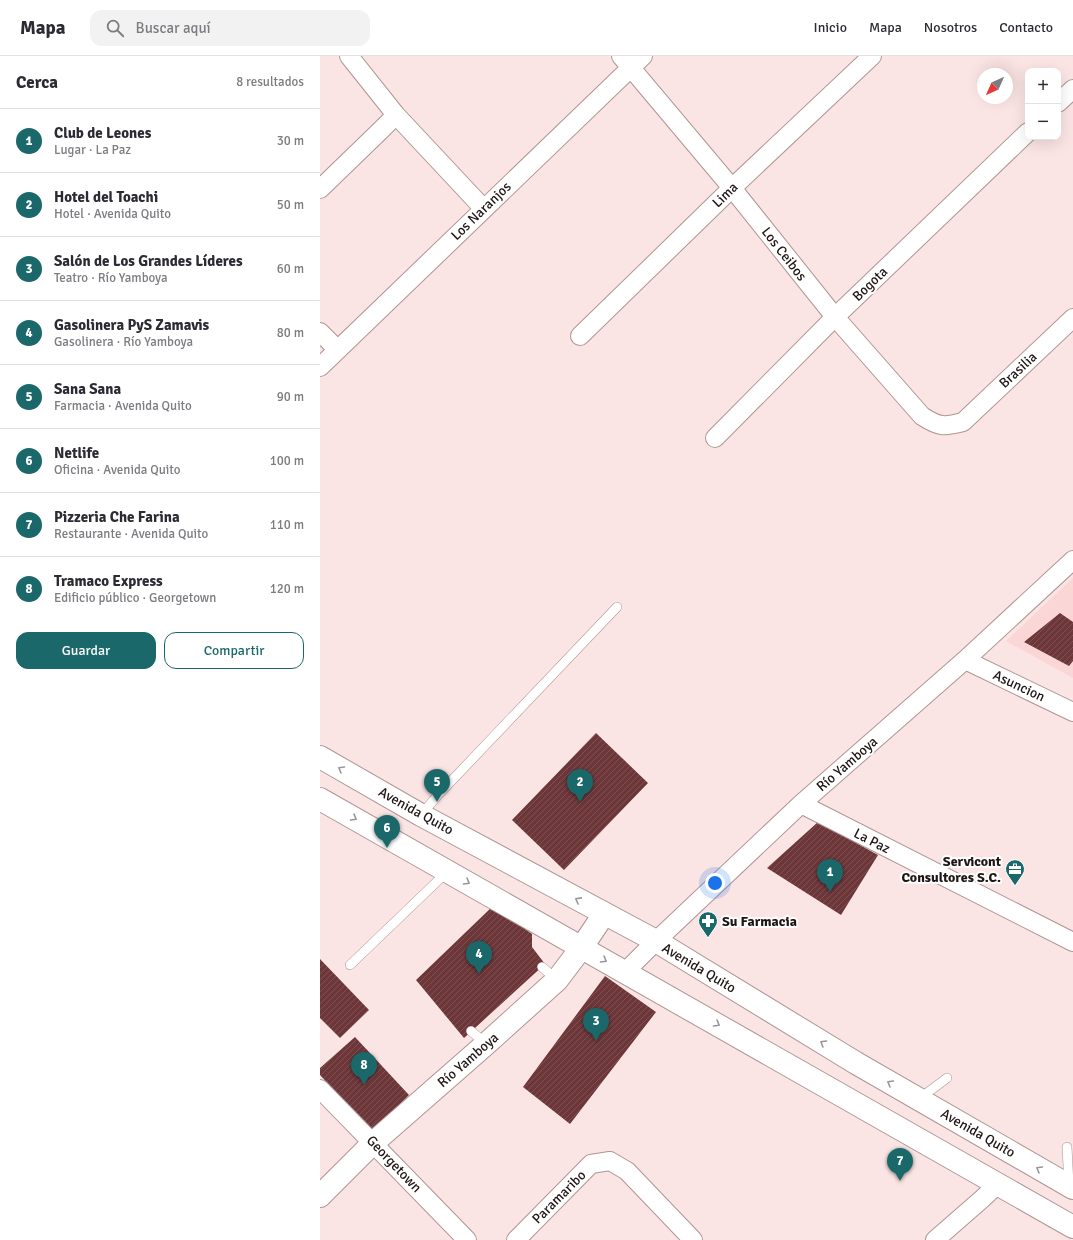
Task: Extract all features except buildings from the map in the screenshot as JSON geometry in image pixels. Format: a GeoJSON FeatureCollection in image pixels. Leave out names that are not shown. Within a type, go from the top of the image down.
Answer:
{"type":"FeatureCollection","features":[{"type":"Feature","properties":{"kind":"main road","name":"Avenida Quito"},"geometry":{"type":"LineString","coordinates":[[320,757],[421,815],[656,941],[849,1059],[1071,1187]]}},
{"type":"Feature","properties":{"kind":"main road"},"geometry":{"type":"LineString","coordinates":[[320,798],[448,872],[513,914],[582,947],[1073,1227]]}},
{"type":"Feature","properties":{"kind":"main road","name":"Río Yamboya"},"geometry":{"type":"LineString","coordinates":[[320,1196],[479,1037],[549,974],[582,947],[604,914]]}},
{"type":"Feature","properties":{"kind":"street"},"geometry":{"type":"LineString","coordinates":[[349,56],[396,115],[484,208]]}},
{"type":"Feature","properties":{"kind":"street","name":"Lima"},"geometry":{"type":"LineString","coordinates":[[580,336],[732,188],[872,56]]}},
{"type":"Feature","properties":{"kind":"street","name":"Los Ceibos"},"geometry":{"type":"LineString","coordinates":[[632,60],[835,317],[922,416],[934,423],[948,426],[963,422]]}},
{"type":"Feature","properties":{"kind":"street","name":"Los Naranjos"},"geometry":{"type":"LineString","coordinates":[[320,367],[484,208],[632,60]]}},
{"type":"Feature","properties":{"kind":"street"},"geometry":{"type":"LineString","coordinates":[[1061,100],[1073,89]]}},
{"type":"Feature","properties":{"kind":"street"},"geometry":{"type":"LineString","coordinates":[[320,189],[396,115]]}},
{"type":"Feature","properties":{"kind":"street","name":"Bogota"},"geometry":{"type":"LineString","coordinates":[[715,438],[835,317],[1025,135]]}},
{"type":"Feature","properties":{"kind":"street","name":"Brasilia"},"geometry":{"type":"LineString","coordinates":[[963,422],[1073,318]]}},
{"type":"Feature","properties":{"kind":"street"},"geometry":{"type":"LineString","coordinates":[[320,332],[338,350]]}},
{"type":"Feature","properties":{"kind":"street","name":"Río Yamboya"},"geometry":{"type":"LineString","coordinates":[[625,972],[801,804],[964,660],[1073,560]]}},
{"type":"Feature","properties":{"kind":"street","name":"Asuncion"},"geometry":{"type":"LineString","coordinates":[[964,660],[1073,712]]}},
{"type":"Feature","properties":{"kind":"street","name":"La Paz"},"geometry":{"type":"LineString","coordinates":[[801,804],[1073,942]]}},
{"type":"Feature","properties":{"kind":"street","name":"Georgetown"},"geometry":{"type":"LineString","coordinates":[[320,1088],[467,1240]]}},
{"type":"Feature","properties":{"kind":"street","name":"Paramaribo"},"geometry":{"type":"LineString","coordinates":[[516,1240],[592,1164],[610,1161],[627,1171],[693,1240]]}},
{"type":"Feature","properties":{"kind":"street"},"geometry":{"type":"LineString","coordinates":[[936,1240],[998,1184]]}},
{"type":"Feature","properties":{"kind":"lane"},"geometry":{"type":"LineString","coordinates":[[421,815],[438,795],[617,607]]}},
{"type":"Feature","properties":{"kind":"lane"},"geometry":{"type":"LineString","coordinates":[[350,965],[448,872]]}},
{"type":"Feature","properties":{"kind":"lane"},"geometry":{"type":"LineString","coordinates":[[919,1100],[948,1078]]}},
{"type":"Feature","properties":{"kind":"lane"},"geometry":{"type":"LineString","coordinates":[[1067,1147],[1071,1187]]}},
{"type":"Feature","properties":{"kind":"shaded area"},"geometry":{"type":"Polygon","coordinates":[[[1073,578],[1073,678],[1006,641],[1073,578]]]}},
{"type":"Feature","properties":{"kind":"place","name":"Sana Sana"},"geometry":{"type":"Point","coordinates":[437,802]}},
{"type":"Feature","properties":{"kind":"place","name":"Hotel del Toachi"},"geometry":{"type":"Point","coordinates":[580,802]}},
{"type":"Feature","properties":{"kind":"place","name":"Netlife"},"geometry":{"type":"Point","coordinates":[387,848]}},
{"type":"Feature","properties":{"kind":"place","name":"Servicont Consultores S.C."},"geometry":{"type":"Point","coordinates":[1015,886]}},
{"type":"Feature","properties":{"kind":"place","name":"Club de Leones"},"geometry":{"type":"Point","coordinates":[830,892]}},
{"type":"Feature","properties":{"kind":"place","name":"Su Farmacia"},"geometry":{"type":"Point","coordinates":[708,938]}},
{"type":"Feature","properties":{"kind":"place","name":"Gasolinera PyS Zamavis"},"geometry":{"type":"Point","coordinates":[479,974]}},
{"type":"Feature","properties":{"kind":"place","name":"Salón de Los Grandes Líderes"},"geometry":{"type":"Point","coordinates":[596,1041]}},
{"type":"Feature","properties":{"kind":"place","name":"Tramaco Express"},"geometry":{"type":"Point","coordinates":[364,1085]}},
{"type":"Feature","properties":{"kind":"place","name":"Pizzeria Che Farina"},"geometry":{"type":"Point","coordinates":[900,1181]}}]}
